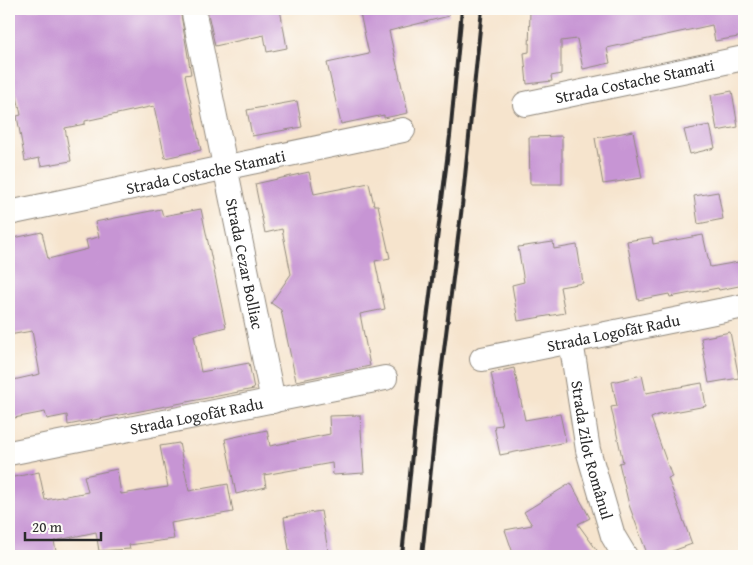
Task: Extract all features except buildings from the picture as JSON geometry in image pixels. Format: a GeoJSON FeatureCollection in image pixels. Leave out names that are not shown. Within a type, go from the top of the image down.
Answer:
{"type":"FeatureCollection","features":[{"type":"Feature","properties":{"kind":"street","name":"Strada Cezar Bolliac"},"geometry":{"type":"LineString","coordinates":[[193,9],[273,400]]}},
{"type":"Feature","properties":{"kind":"street","name":"Strada Costache Stamati"},"geometry":{"type":"LineString","coordinates":[[525,104],[744,58]]}},
{"type":"Feature","properties":{"kind":"street","name":"Strada Costache Stamati"},"geometry":{"type":"LineString","coordinates":[[9,213],[403,130]]}},
{"type":"Feature","properties":{"kind":"street","name":"Strada Logofăt Radu"},"geometry":{"type":"LineString","coordinates":[[482,358],[744,306]]}},
{"type":"Feature","properties":{"kind":"street","name":"Strada Zilot Românul"},"geometry":{"type":"LineString","coordinates":[[571,341],[588,450],[613,536],[625,556]]}},
{"type":"Feature","properties":{"kind":"street","name":"Strada Logofăt Radu"},"geometry":{"type":"LineString","coordinates":[[9,453],[385,378]]}},
{"type":"Feature","properties":{"kind":"railway"},"geometry":{"type":"LineString","coordinates":[[402,556],[419,383],[450,136],[462,9]]}},
{"type":"Feature","properties":{"kind":"railway"},"geometry":{"type":"LineString","coordinates":[[422,556],[440,382],[462,206],[482,9]]}}]}
